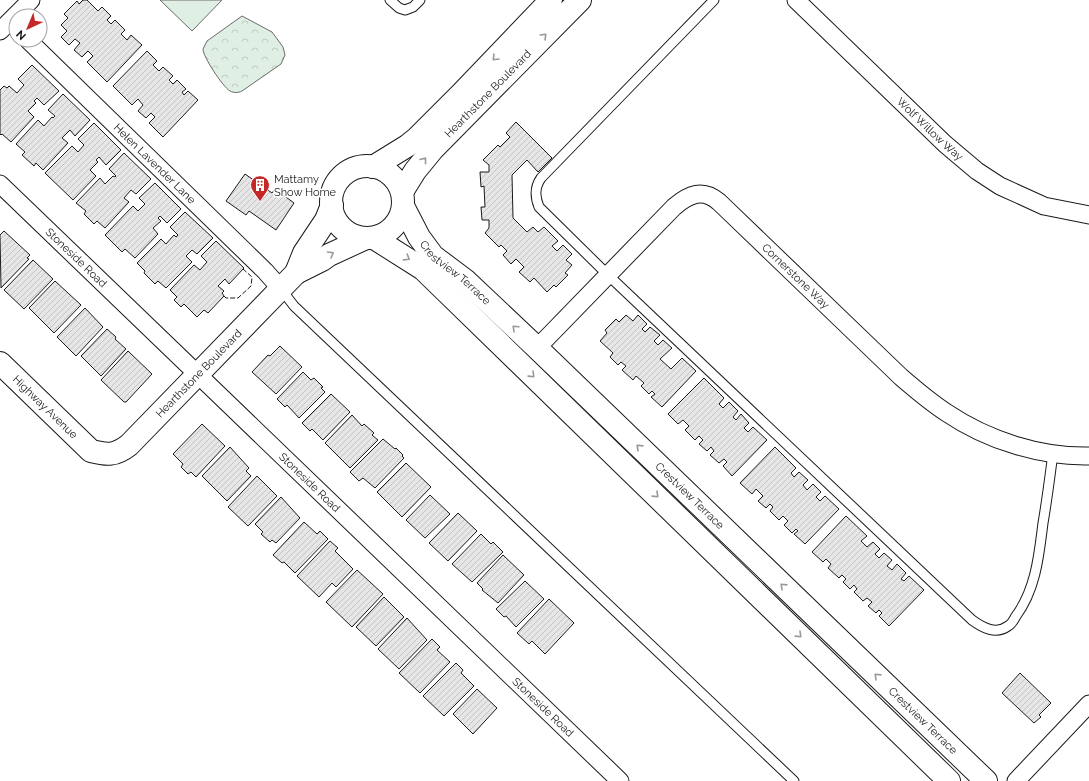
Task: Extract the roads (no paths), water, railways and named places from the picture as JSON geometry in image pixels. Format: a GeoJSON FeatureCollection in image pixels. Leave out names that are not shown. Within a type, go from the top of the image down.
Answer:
{"type":"FeatureCollection","features":[{"type":"Feature","properties":{"kind":"street"},"geometry":{"type":"LineString","coordinates":[[24,8],[31,0]]}},
{"type":"Feature","properties":{"kind":"street","name":"Hearthstone Boulevard"},"geometry":{"type":"LineString","coordinates":[[373,167],[417,138],[551,0]]}},
{"type":"Feature","properties":{"kind":"street","name":"Hearthstone Boulevard"},"geometry":{"type":"LineString","coordinates":[[402,199],[416,171],[433,149],[580,0]]}},
{"type":"Feature","properties":{"kind":"street","name":"Wolf Willow Way"},"geometry":{"type":"LineString","coordinates":[[796,0],[945,144],[977,171],[1000,186],[1044,206],[1089,216]]}},
{"type":"Feature","properties":{"kind":"street","name":"Helen Lavender Lane"},"geometry":{"type":"LineString","coordinates":[[36,48],[265,271],[281,289]]}},
{"type":"Feature","properties":{"kind":"street"},"geometry":{"type":"LineString","coordinates":[[367,166],[378,168],[388,173],[397,181],[402,199],[401,215],[395,226],[385,233],[370,238],[362,238],[350,234],[340,226],[334,216],[332,205],[333,193],[337,182],[345,174],[355,168],[367,166]]}},
{"type":"Feature","properties":{"kind":"street","name":"Stoneside Road"},"geometry":{"type":"LineString","coordinates":[[0,184],[620,781]]}},
{"type":"Feature","properties":{"kind":"street","name":"Cornerstone Way"},"geometry":{"type":"LineString","coordinates":[[537,348],[683,199],[696,194],[704,194],[712,196],[901,377],[927,399],[948,414],[975,429],[1027,448],[1053,453],[1089,456]]}},
{"type":"Feature","properties":{"kind":"street","name":"Crestview Terrace"},"geometry":{"type":"LineString","coordinates":[[402,199],[419,238],[432,256],[465,280],[537,348],[986,781]]}},
{"type":"Feature","properties":{"kind":"street","name":"Hearthstone Boulevard"},"geometry":{"type":"LineString","coordinates":[[296,273],[304,253],[326,220],[332,205]]}},
{"type":"Feature","properties":{"kind":"street","name":"Hearthstone Boulevard"},"geometry":{"type":"LineString","coordinates":[[91,451],[102,454],[111,454],[124,449],[198,375],[296,273],[329,255],[370,238]]}},
{"type":"Feature","properties":{"kind":"street","name":"Crestview Terrace"},"geometry":{"type":"LineString","coordinates":[[370,238],[423,269],[949,781]]}},
{"type":"Feature","properties":{"kind":"street","name":"Highway Avenue"},"geometry":{"type":"LineString","coordinates":[[0,363],[91,451]]}},
{"type":"Feature","properties":{"kind":"street"},"geometry":{"type":"LineString","coordinates":[[1016,781],[1089,704]]}},
{"type":"Feature","properties":{"kind":"lane"},"geometry":{"type":"LineString","coordinates":[[390,0],[399,8],[405,10],[413,7],[420,0]]}},
{"type":"Feature","properties":{"kind":"lane"},"geometry":{"type":"LineString","coordinates":[[714,0],[537,184],[535,192],[537,202],[540,207],[608,275],[980,626],[992,630],[1001,629],[1010,625],[1027,600],[1034,579],[1038,557],[1053,453]]}},
{"type":"Feature","properties":{"kind":"lane"},"geometry":{"type":"LineString","coordinates":[[281,289],[294,306],[794,781]]}},
{"type":"Feature","properties":{"kind":"place","name":"Mattamy Show Home"},"geometry":{"type":"Point","coordinates":[260,202]}}]}
